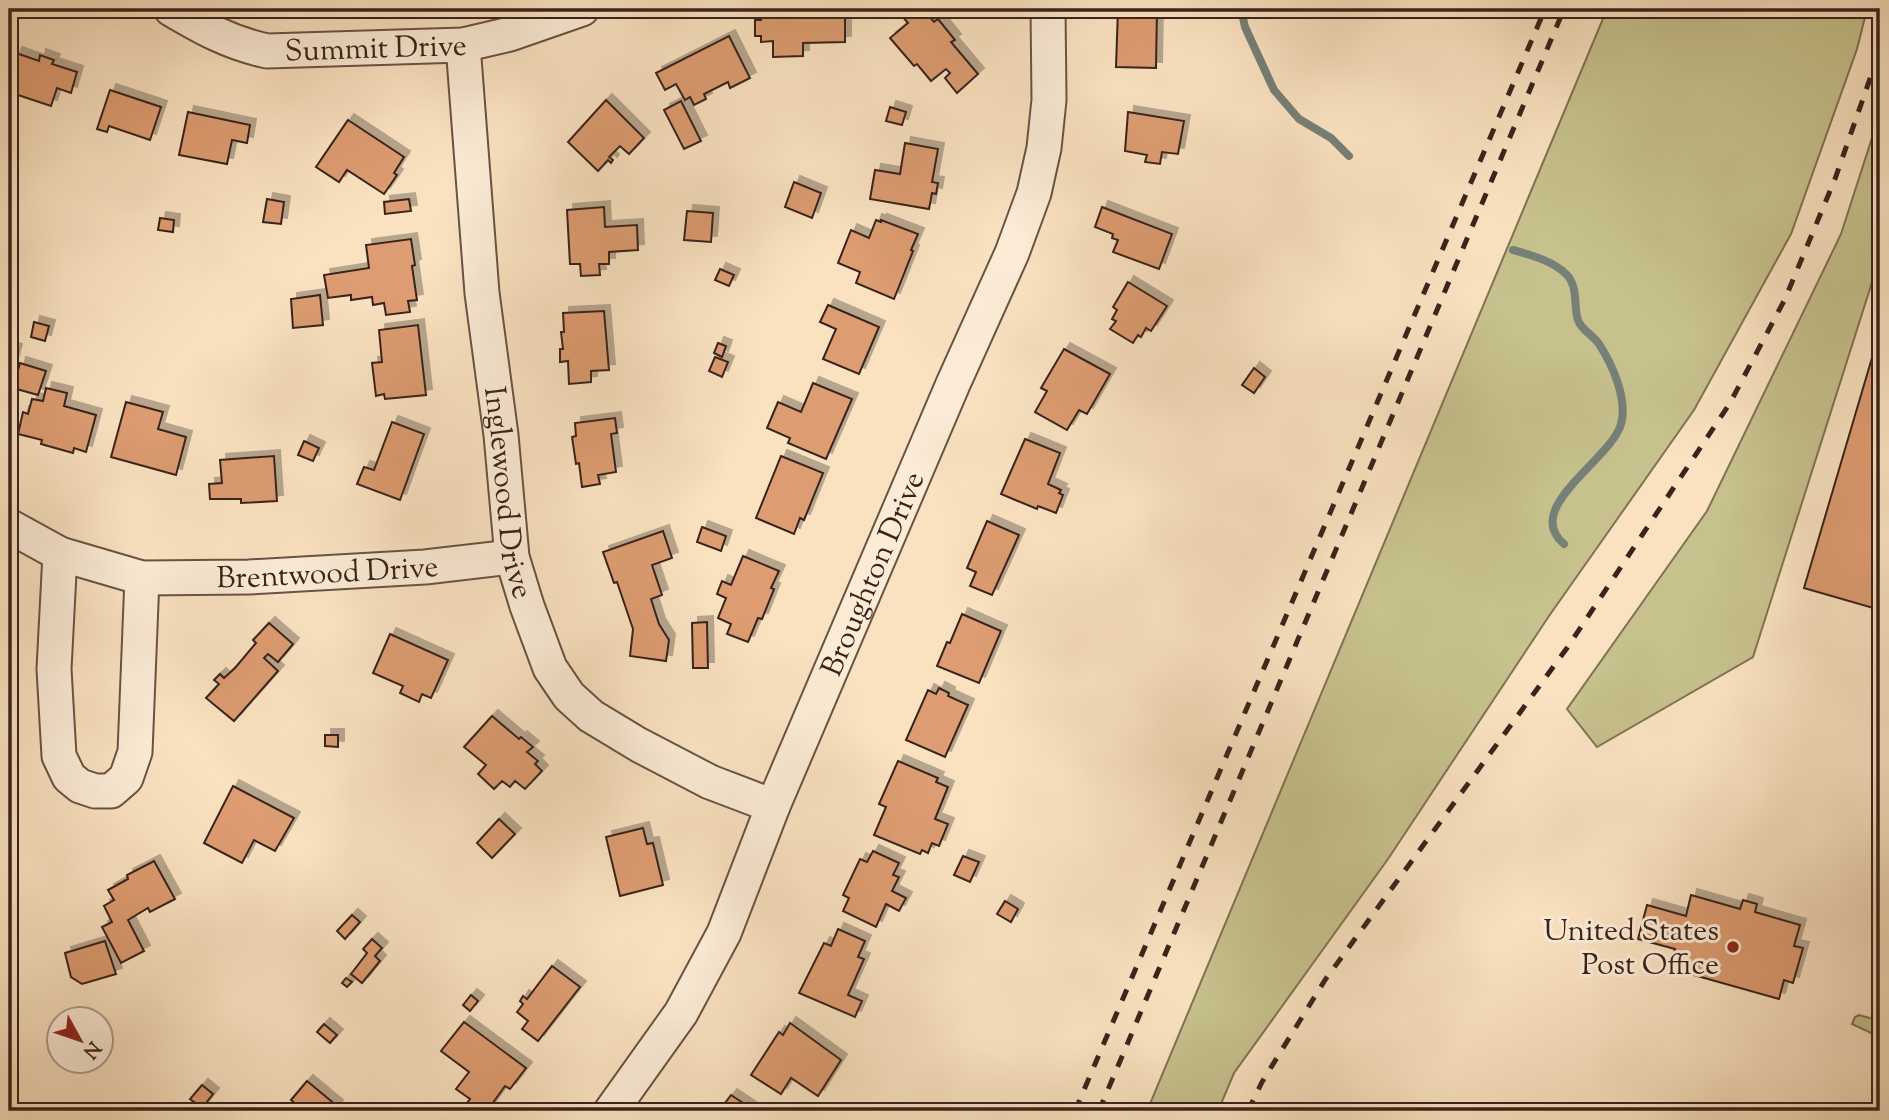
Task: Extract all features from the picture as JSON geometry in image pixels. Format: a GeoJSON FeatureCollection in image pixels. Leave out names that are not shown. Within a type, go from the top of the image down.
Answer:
{"type":"FeatureCollection","features":[{"type":"Feature","properties":{"kind":"street","name":"Summit Drive"},"geometry":{"type":"LineString","coordinates":[[171,9],[240,45],[267,51],[463,45],[510,34],[582,9]]}},
{"type":"Feature","properties":{"kind":"street","name":"Broughton Drive"},"geometry":{"type":"LineString","coordinates":[[611,1111],[681,1013],[724,933],[772,806],[1012,253],[1034,193],[1044,148],[1049,100],[1048,9]]}},
{"type":"Feature","properties":{"kind":"street","name":"Inglewood Drive"},"geometry":{"type":"LineString","coordinates":[[463,45],[482,293],[501,435],[512,557],[550,668],[569,696],[591,716],[710,782],[772,806]]}},
{"type":"Feature","properties":{"kind":"street","name":"Brentwood Drive"},"geometry":{"type":"LineString","coordinates":[[9,526],[60,554],[142,578],[249,577],[412,568],[512,557]]}},
{"type":"Feature","properties":{"kind":"street"},"geometry":{"type":"LineString","coordinates":[[60,554],[54,669],[59,756],[69,777],[80,786],[95,791],[111,791],[126,778],[135,752],[142,578]]}},
{"type":"Feature","properties":{"kind":"shaded area"},"geometry":{"type":"Polygon","coordinates":[[[1607,9],[1867,9],[1857,49],[1791,234],[1694,410],[1549,616],[1388,859],[1234,1073],[1218,1111],[1147,1111],[1607,9]]]}},
{"type":"Feature","properties":{"kind":"shaded area"},"geometry":{"type":"Polygon","coordinates":[[[1880,113],[1880,257],[1753,657],[1597,747],[1567,709],[1707,511],[1841,234],[1880,113]]]}},
{"type":"Feature","properties":{"kind":"shaded area"},"geometry":{"type":"Polygon","coordinates":[[[1880,1009],[1879,1031],[1871,1033],[1852,1024],[1859,1015],[1877,1020],[1880,1009]]]}},
{"type":"Feature","properties":{"kind":"building"},"geometry":{"type":"Polygon","coordinates":[[[761,9],[845,9],[845,42],[803,43],[803,56],[773,57],[773,41],[761,42],[761,36],[755,36],[755,20],[761,20],[761,9]]]}},
{"type":"Feature","properties":{"kind":"building"},"geometry":{"type":"Polygon","coordinates":[[[909,9],[923,9],[934,22],[938,19],[955,40],[951,42],[978,74],[957,93],[945,78],[950,73],[946,69],[931,81],[890,38],[908,23],[901,15],[909,9]]]}},
{"type":"Feature","properties":{"kind":"building"},"geometry":{"type":"Polygon","coordinates":[[[1118,9],[1157,9],[1156,68],[1116,67],[1118,9]]]}},
{"type":"Feature","properties":{"kind":"building"},"geometry":{"type":"Polygon","coordinates":[[[729,36],[750,78],[730,88],[728,82],[704,94],[706,99],[694,105],[690,97],[685,100],[676,84],[665,90],[656,73],[729,36]]]}},
{"type":"Feature","properties":{"kind":"building"},"geometry":{"type":"Polygon","coordinates":[[[16,53],[39,61],[40,55],[54,60],[52,64],[77,72],[71,93],[57,88],[51,106],[9,92],[13,78],[9,77],[9,74],[16,53]]]}},
{"type":"Feature","properties":{"kind":"building"},"geometry":{"type":"Polygon","coordinates":[[[110,90],[161,107],[150,140],[109,126],[107,132],[97,129],[110,90]]]}},
{"type":"Feature","properties":{"kind":"building"},"geometry":{"type":"Polygon","coordinates":[[[606,100],[644,138],[629,154],[620,146],[609,157],[613,160],[611,163],[608,160],[598,171],[568,142],[606,100]]]}},
{"type":"Feature","properties":{"kind":"building"},"geometry":{"type":"Polygon","coordinates":[[[681,101],[701,141],[684,149],[664,110],[681,101]]]}},
{"type":"Feature","properties":{"kind":"building"},"geometry":{"type":"Polygon","coordinates":[[[890,107],[906,112],[902,125],[886,121],[890,107]]]}},
{"type":"Feature","properties":{"kind":"building"},"geometry":{"type":"Polygon","coordinates":[[[188,112],[250,125],[247,143],[232,140],[227,164],[179,155],[188,112]]]}},
{"type":"Feature","properties":{"kind":"building"},"geometry":{"type":"Polygon","coordinates":[[[1128,112],[1184,121],[1178,154],[1162,152],[1160,164],[1145,162],[1147,155],[1125,151],[1128,112]]]}},
{"type":"Feature","properties":{"kind":"building"},"geometry":{"type":"Polygon","coordinates":[[[348,120],[404,157],[394,173],[397,175],[384,194],[347,170],[339,182],[316,167],[348,120]]]}},
{"type":"Feature","properties":{"kind":"building"},"geometry":{"type":"Polygon","coordinates":[[[905,143],[938,149],[932,182],[938,183],[936,194],[932,193],[929,209],[870,199],[875,170],[900,174],[905,143]]]}},
{"type":"Feature","properties":{"kind":"building"},"geometry":{"type":"Polygon","coordinates":[[[794,182],[821,193],[812,218],[785,207],[794,182]]]}},
{"type":"Feature","properties":{"kind":"building"},"geometry":{"type":"Polygon","coordinates":[[[267,199],[284,202],[281,224],[263,222],[267,199]]]}},
{"type":"Feature","properties":{"kind":"building"},"geometry":{"type":"Polygon","coordinates":[[[409,199],[411,211],[385,214],[384,202],[409,199]]]}},
{"type":"Feature","properties":{"kind":"building"},"geometry":{"type":"Polygon","coordinates":[[[604,207],[605,227],[637,225],[638,250],[609,252],[609,264],[599,264],[600,275],[581,276],[580,264],[570,264],[567,210],[604,207]]]}},
{"type":"Feature","properties":{"kind":"building"},"geometry":{"type":"Polygon","coordinates":[[[1102,207],[1172,234],[1159,269],[1113,252],[1118,240],[1112,238],[1113,234],[1095,227],[1102,207]]]}},
{"type":"Feature","properties":{"kind":"building"},"geometry":{"type":"Polygon","coordinates":[[[687,211],[713,213],[711,242],[684,240],[687,211]]]}},
{"type":"Feature","properties":{"kind":"building"},"geometry":{"type":"Polygon","coordinates":[[[160,218],[174,220],[173,232],[158,230],[160,218]]]}},
{"type":"Feature","properties":{"kind":"building"},"geometry":{"type":"Polygon","coordinates":[[[876,220],[918,234],[894,299],[856,283],[860,272],[838,263],[851,230],[869,238],[876,220]]]}},
{"type":"Feature","properties":{"kind":"building"},"geometry":{"type":"Polygon","coordinates":[[[411,239],[417,300],[408,301],[410,312],[386,315],[384,303],[373,305],[372,297],[351,300],[351,295],[328,298],[324,275],[369,268],[366,245],[411,239]]]}},
{"type":"Feature","properties":{"kind":"building"},"geometry":{"type":"Polygon","coordinates":[[[720,269],[734,275],[729,286],[715,280],[720,269]]]}},
{"type":"Feature","properties":{"kind":"building"},"geometry":{"type":"Polygon","coordinates":[[[1128,282],[1167,306],[1151,331],[1146,328],[1141,337],[1138,335],[1133,343],[1110,329],[1116,321],[1112,319],[1117,310],[1113,307],[1128,282]]]}},
{"type":"Feature","properties":{"kind":"building"},"geometry":{"type":"Polygon","coordinates":[[[320,295],[323,325],[293,328],[291,299],[320,295]]]}},
{"type":"Feature","properties":{"kind":"building"},"geometry":{"type":"Polygon","coordinates":[[[828,305],[879,327],[859,374],[823,359],[836,329],[820,322],[828,305]]]}},
{"type":"Feature","properties":{"kind":"building"},"geometry":{"type":"Polygon","coordinates":[[[604,311],[609,370],[591,371],[591,382],[569,384],[568,361],[560,362],[560,349],[563,349],[563,313],[604,311]]]}},
{"type":"Feature","properties":{"kind":"building"},"geometry":{"type":"Polygon","coordinates":[[[34,322],[49,326],[45,341],[31,337],[34,322]]]}},
{"type":"Feature","properties":{"kind":"building"},"geometry":{"type":"Polygon","coordinates":[[[418,325],[426,395],[385,399],[384,394],[376,396],[372,363],[382,362],[379,330],[418,325]]]}},
{"type":"Feature","properties":{"kind":"building"},"geometry":{"type":"Polygon","coordinates":[[[718,343],[726,346],[722,357],[714,353],[718,343]]]}},
{"type":"Feature","properties":{"kind":"building"},"geometry":{"type":"Polygon","coordinates":[[[9,348],[16,350],[9,375],[9,348]]]}},
{"type":"Feature","properties":{"kind":"building"},"geometry":{"type":"Polygon","coordinates":[[[1064,349],[1110,374],[1087,414],[1079,410],[1067,430],[1035,412],[1047,391],[1041,388],[1064,349]]]}},
{"type":"Feature","properties":{"kind":"building"},"geometry":{"type":"Polygon","coordinates":[[[1874,351],[1880,353],[1880,610],[1804,588],[1874,351]]]}},
{"type":"Feature","properties":{"kind":"building"},"geometry":{"type":"Polygon","coordinates":[[[715,357],[728,362],[722,377],[709,371],[715,357]]]}},
{"type":"Feature","properties":{"kind":"building"},"geometry":{"type":"Polygon","coordinates":[[[20,363],[46,371],[38,395],[13,388],[20,363]]]}},
{"type":"Feature","properties":{"kind":"building"},"geometry":{"type":"Polygon","coordinates":[[[1254,368],[1265,377],[1254,393],[1242,385],[1254,368]]]}},
{"type":"Feature","properties":{"kind":"building"},"geometry":{"type":"Polygon","coordinates":[[[813,383],[852,399],[826,459],[788,443],[790,438],[767,428],[778,402],[801,412],[813,383]]]}},
{"type":"Feature","properties":{"kind":"building"},"geometry":{"type":"Polygon","coordinates":[[[46,388],[67,393],[64,406],[96,415],[86,452],[74,448],[73,453],[41,444],[42,440],[18,434],[23,412],[28,414],[32,399],[43,401],[46,388]]]}},
{"type":"Feature","properties":{"kind":"building"},"geometry":{"type":"Polygon","coordinates":[[[126,402],[163,412],[158,429],[186,437],[176,475],[111,457],[126,402]]]}},
{"type":"Feature","properties":{"kind":"building"},"geometry":{"type":"Polygon","coordinates":[[[615,418],[617,433],[611,434],[616,472],[598,475],[600,484],[582,487],[572,437],[576,436],[575,423],[615,418]]]}},
{"type":"Feature","properties":{"kind":"building"},"geometry":{"type":"Polygon","coordinates":[[[392,422],[424,434],[400,500],[357,484],[364,467],[374,470],[392,422]]]}},
{"type":"Feature","properties":{"kind":"building"},"geometry":{"type":"Polygon","coordinates":[[[1025,439],[1060,453],[1048,484],[1061,490],[1059,493],[1063,495],[1056,513],[1038,506],[1037,509],[1001,494],[1025,439]]]}},
{"type":"Feature","properties":{"kind":"building"},"geometry":{"type":"Polygon","coordinates":[[[304,441],[319,448],[313,461],[298,455],[304,441]]]}},
{"type":"Feature","properties":{"kind":"building"},"geometry":{"type":"Polygon","coordinates":[[[274,456],[277,501],[241,503],[241,499],[210,499],[209,484],[222,483],[220,460],[274,456]]]}},
{"type":"Feature","properties":{"kind":"building"},"geometry":{"type":"Polygon","coordinates":[[[781,456],[823,473],[804,520],[800,518],[794,534],[756,518],[781,456]]]}},
{"type":"Feature","properties":{"kind":"building"},"geometry":{"type":"Polygon","coordinates":[[[987,521],[1019,535],[992,595],[970,586],[976,572],[967,568],[987,521]]]}},
{"type":"Feature","properties":{"kind":"building"},"geometry":{"type":"Polygon","coordinates":[[[702,527],[726,536],[721,551],[697,542],[702,527]]]}},
{"type":"Feature","properties":{"kind":"building"},"geometry":{"type":"Polygon","coordinates":[[[663,531],[672,558],[652,565],[662,595],[651,599],[659,624],[669,640],[666,661],[630,656],[633,629],[617,582],[614,583],[603,552],[663,531]]]}},
{"type":"Feature","properties":{"kind":"building"},"geometry":{"type":"Polygon","coordinates":[[[743,556],[779,571],[762,619],[758,618],[748,642],[727,634],[731,624],[718,618],[726,598],[717,594],[722,581],[731,585],[743,556]]]}},
{"type":"Feature","properties":{"kind":"building"},"geometry":{"type":"Polygon","coordinates":[[[962,614],[1001,631],[979,683],[937,666],[962,614]]]}},
{"type":"Feature","properties":{"kind":"building"},"geometry":{"type":"Polygon","coordinates":[[[707,622],[708,668],[693,668],[692,623],[707,622]]]}},
{"type":"Feature","properties":{"kind":"building"},"geometry":{"type":"Polygon","coordinates":[[[269,623],[293,644],[278,662],[268,654],[264,658],[278,671],[234,721],[206,698],[219,684],[214,680],[220,674],[224,678],[235,668],[256,643],[253,640],[269,623]]]}},
{"type":"Feature","properties":{"kind":"building"},"geometry":{"type":"Polygon","coordinates":[[[390,634],[448,660],[431,698],[422,694],[419,702],[400,693],[403,686],[373,673],[390,634]]]}},
{"type":"Feature","properties":{"kind":"building"},"geometry":{"type":"Polygon","coordinates":[[[939,688],[949,693],[948,696],[968,705],[945,757],[906,740],[928,690],[936,694],[939,688]]]}},
{"type":"Feature","properties":{"kind":"building"},"geometry":{"type":"Polygon","coordinates":[[[492,716],[533,747],[527,752],[538,761],[535,764],[542,771],[525,789],[515,781],[510,787],[502,781],[494,789],[478,774],[486,765],[464,747],[492,716]]]}},
{"type":"Feature","properties":{"kind":"building"},"geometry":{"type":"Polygon","coordinates":[[[325,735],[338,735],[338,747],[325,746],[325,735]]]}},
{"type":"Feature","properties":{"kind":"building"},"geometry":{"type":"Polygon","coordinates":[[[898,761],[938,778],[936,782],[948,787],[935,819],[948,824],[939,846],[932,843],[928,853],[922,850],[920,854],[874,835],[886,807],[879,804],[898,761]]]}},
{"type":"Feature","properties":{"kind":"building"},"geometry":{"type":"Polygon","coordinates":[[[233,786],[294,818],[275,851],[254,840],[242,863],[204,843],[233,786]]]}},
{"type":"Feature","properties":{"kind":"building"},"geometry":{"type":"Polygon","coordinates":[[[499,819],[515,834],[492,858],[477,843],[499,819]]]}},
{"type":"Feature","properties":{"kind":"building"},"geometry":{"type":"Polygon","coordinates":[[[643,828],[647,844],[653,843],[663,885],[620,896],[606,837],[643,828]]]}},
{"type":"Feature","properties":{"kind":"building"},"geometry":{"type":"Polygon","coordinates":[[[873,851],[899,863],[893,875],[899,877],[892,891],[906,898],[899,911],[886,904],[876,927],[843,911],[849,898],[843,895],[860,859],[867,862],[873,851]]]}},
{"type":"Feature","properties":{"kind":"building"},"geometry":{"type":"Polygon","coordinates":[[[963,856],[979,862],[970,882],[954,875],[963,856]]]}},
{"type":"Feature","properties":{"kind":"building"},"geometry":{"type":"Polygon","coordinates":[[[154,861],[175,899],[150,912],[148,908],[128,920],[144,951],[121,963],[102,927],[112,922],[104,906],[114,900],[108,890],[128,879],[127,875],[154,861]]]}},
{"type":"Feature","properties":{"kind":"building","name":"United States Post Office"},"geometry":{"type":"Polygon","coordinates":[[[1691,895],[1740,909],[1743,900],[1757,904],[1755,912],[1800,925],[1794,946],[1803,948],[1793,983],[1784,980],[1779,999],[1669,968],[1675,949],[1638,939],[1647,905],[1686,916],[1691,895]]]}},
{"type":"Feature","properties":{"kind":"building"},"geometry":{"type":"Polygon","coordinates":[[[1005,901],[1018,909],[1011,922],[997,914],[1005,901]]]}},
{"type":"Feature","properties":{"kind":"building"},"geometry":{"type":"Polygon","coordinates":[[[352,915],[360,922],[345,939],[337,931],[352,915]]]}},
{"type":"Feature","properties":{"kind":"building"},"geometry":{"type":"Polygon","coordinates":[[[838,929],[865,941],[858,957],[864,959],[848,995],[862,1001],[855,1017],[799,993],[824,943],[831,946],[838,929]]]}},
{"type":"Feature","properties":{"kind":"building"},"geometry":{"type":"Polygon","coordinates":[[[372,939],[382,948],[375,956],[380,961],[362,983],[351,974],[367,953],[363,949],[372,939]]]}},
{"type":"Feature","properties":{"kind":"building"},"geometry":{"type":"Polygon","coordinates":[[[105,941],[116,974],[82,984],[71,977],[65,953],[105,941]]]}},
{"type":"Feature","properties":{"kind":"building"},"geometry":{"type":"Polygon","coordinates":[[[552,966],[580,987],[538,1041],[522,1029],[528,1021],[517,1012],[523,1004],[520,1001],[523,996],[527,999],[552,966]]]}},
{"type":"Feature","properties":{"kind":"building"},"geometry":{"type":"Polygon","coordinates":[[[346,978],[352,982],[347,987],[342,983],[346,978]]]}},
{"type":"Feature","properties":{"kind":"building"},"geometry":{"type":"Polygon","coordinates":[[[471,995],[478,1001],[470,1011],[463,1005],[471,995]]]}},
{"type":"Feature","properties":{"kind":"building"},"geometry":{"type":"Polygon","coordinates":[[[464,1022],[526,1068],[510,1089],[505,1086],[487,1111],[467,1111],[463,1108],[470,1099],[456,1089],[469,1072],[441,1051],[464,1022]]]}},
{"type":"Feature","properties":{"kind":"building"},"geometry":{"type":"Polygon","coordinates":[[[790,1023],[841,1060],[818,1096],[791,1078],[781,1094],[751,1075],[779,1032],[783,1035],[790,1023]]]}},
{"type":"Feature","properties":{"kind":"building"},"geometry":{"type":"Polygon","coordinates":[[[324,1024],[337,1035],[330,1043],[317,1032],[324,1024]]]}},
{"type":"Feature","properties":{"kind":"building"},"geometry":{"type":"Polygon","coordinates":[[[307,1081],[337,1106],[333,1111],[304,1111],[291,1100],[307,1081]]]}},
{"type":"Feature","properties":{"kind":"building"},"geometry":{"type":"Polygon","coordinates":[[[202,1085],[213,1094],[202,1108],[190,1099],[202,1085]]]}},
{"type":"Feature","properties":{"kind":"building"},"geometry":{"type":"Polygon","coordinates":[[[731,1095],[755,1111],[719,1111],[731,1095]]]}},
{"type":"Feature","properties":{"kind":"waterway"},"geometry":{"type":"LineString","coordinates":[[1241,9],[1245,27],[1274,90],[1299,119],[1331,138],[1349,156]]}},
{"type":"Feature","properties":{"kind":"waterway"},"geometry":{"type":"LineString","coordinates":[[1513,250],[1548,262],[1561,269],[1570,279],[1580,324],[1604,352],[1621,393],[1623,414],[1614,438],[1573,484],[1553,515],[1554,530],[1564,544]]}},
{"type":"Feature","properties":{"kind":"railway"},"geometry":{"type":"LineString","coordinates":[[1075,1111],[1545,9]]}},
{"type":"Feature","properties":{"kind":"railway"},"geometry":{"type":"LineString","coordinates":[[1099,1111],[1564,9]]}},
{"type":"Feature","properties":{"kind":"railway"},"geometry":{"type":"LineString","coordinates":[[1248,1111],[1262,1082],[1325,980],[1567,648],[1730,403],[1785,299],[1835,179],[1880,50]]}},
{"type":"Feature","properties":{"kind":"place","name":"United States Post Office"},"geometry":{"type":"Point","coordinates":[1733,947]}}]}
